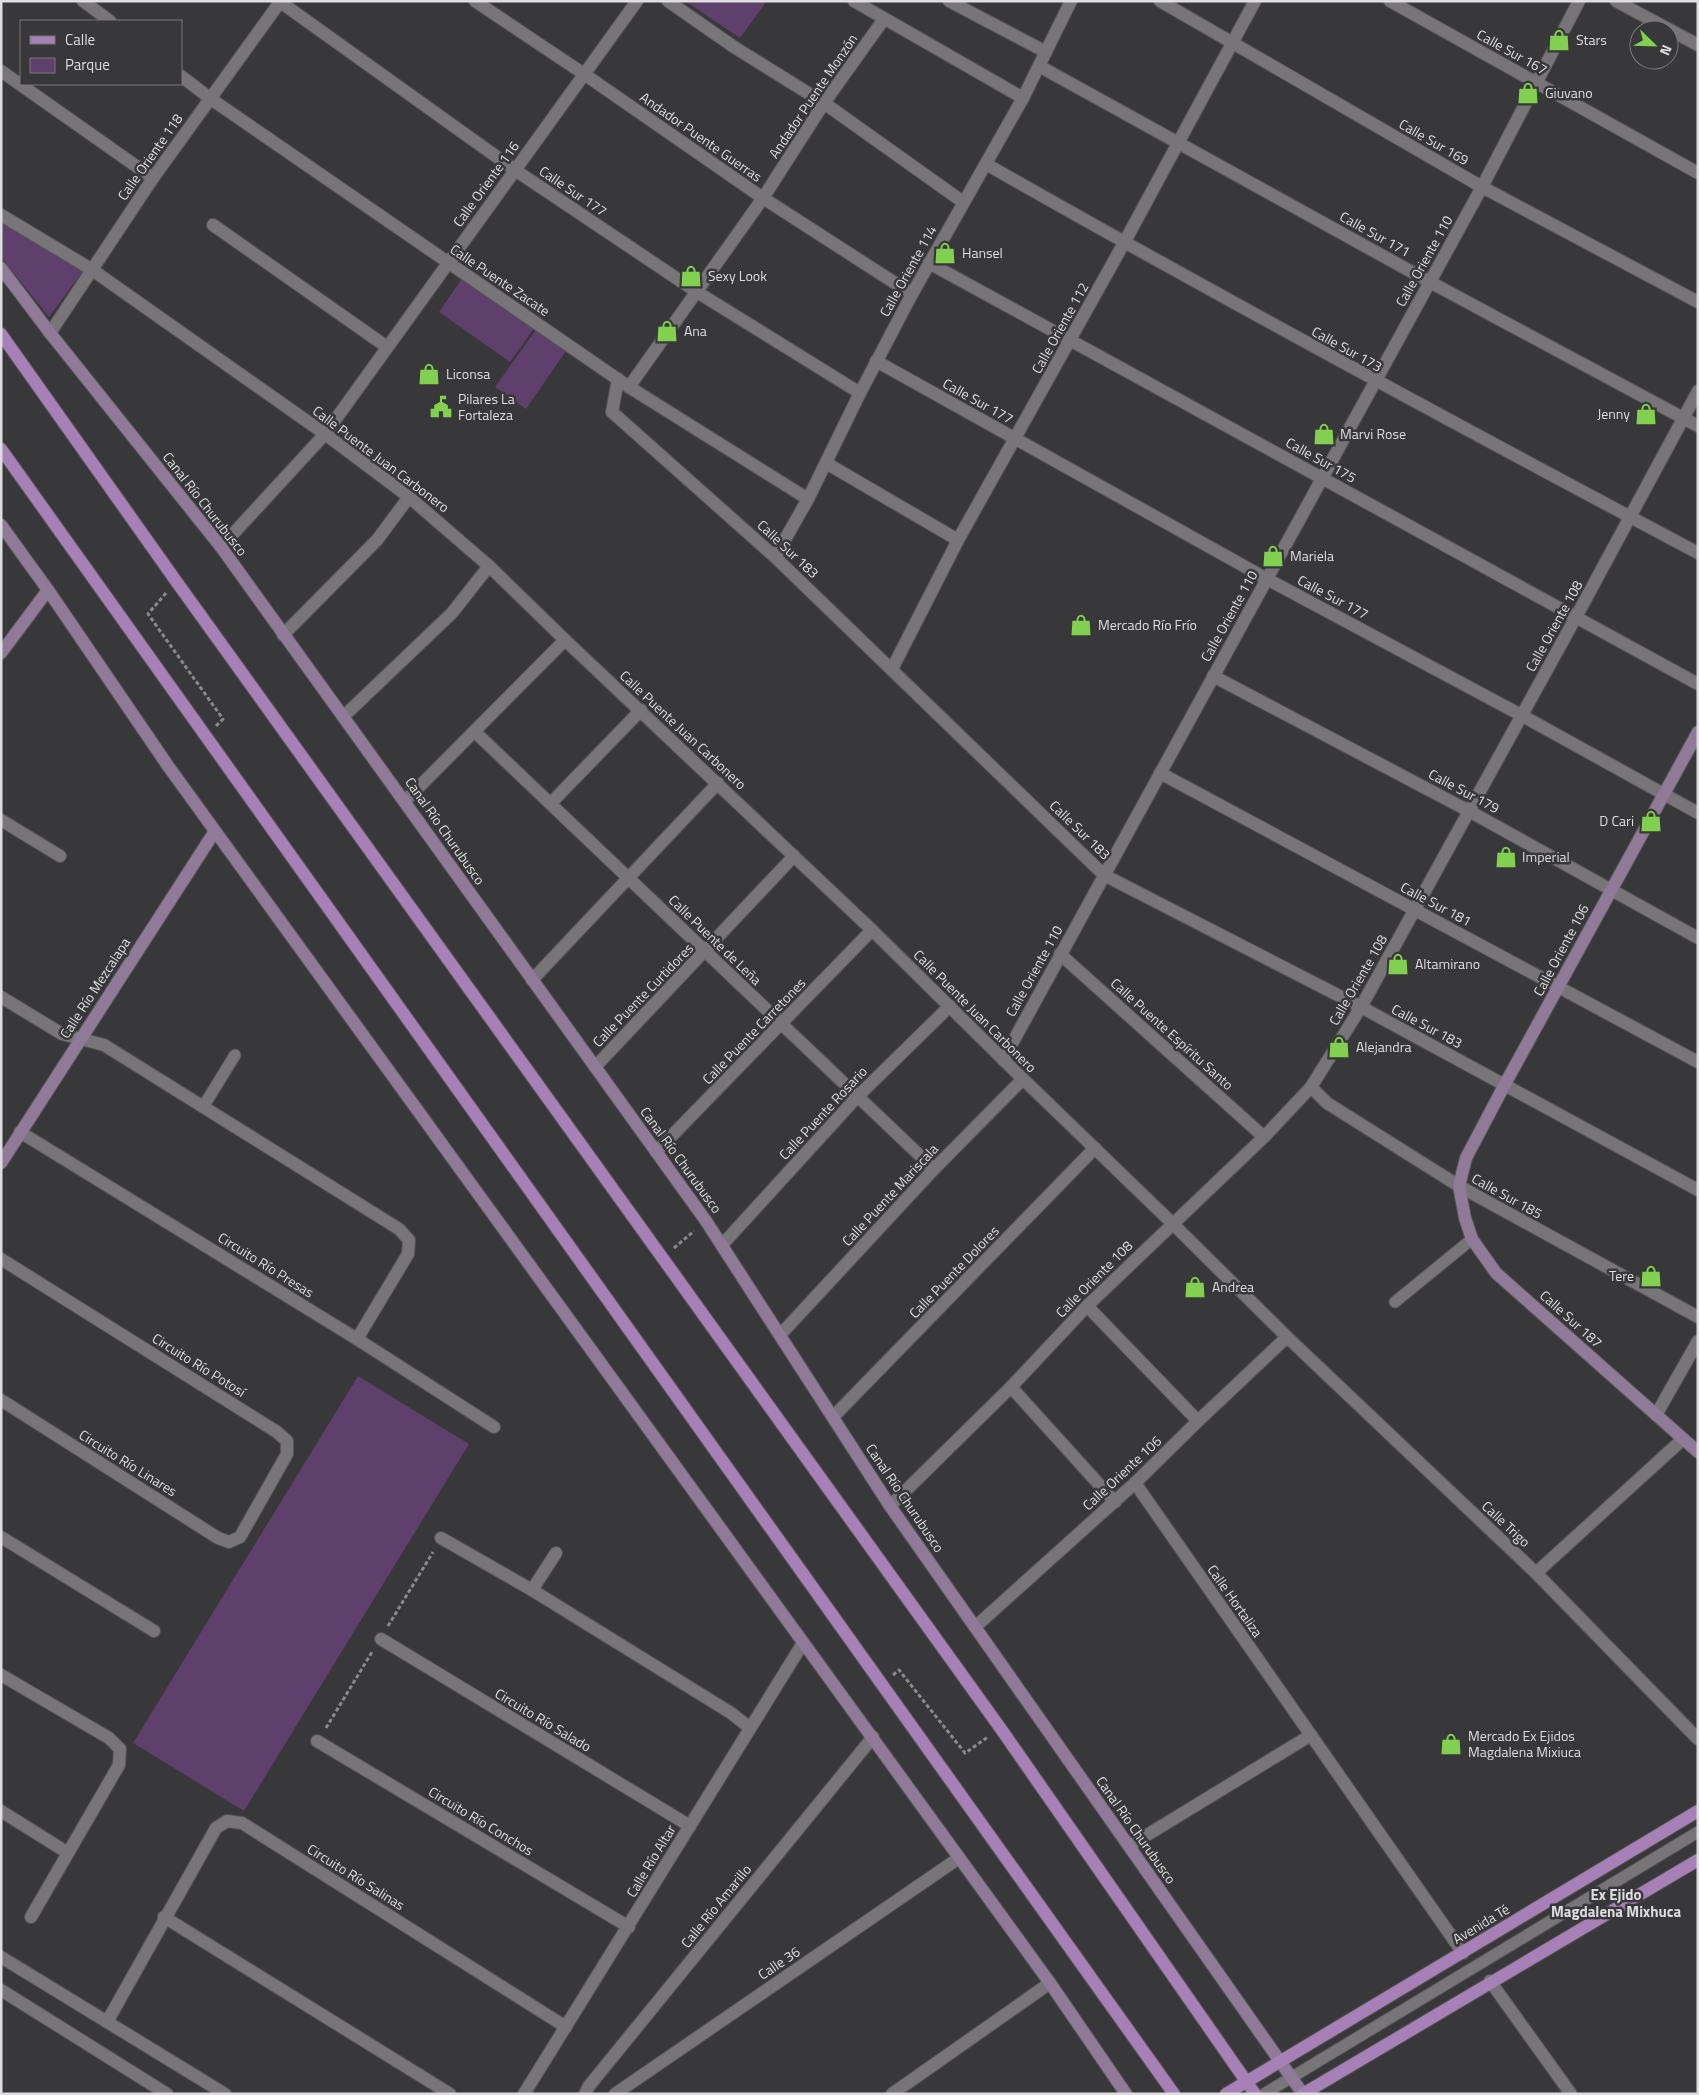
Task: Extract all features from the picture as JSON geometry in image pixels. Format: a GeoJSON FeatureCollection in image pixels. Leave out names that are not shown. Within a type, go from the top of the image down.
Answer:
{"type":"FeatureCollection","features":[{"type":"Feature","properties":{"kind":"main road"},"geometry":{"type":"LineString","coordinates":[[1,334],[176,581],[1001,1729],[1254,2094]]}},
{"type":"Feature","properties":{"kind":"main road"},"geometry":{"type":"LineString","coordinates":[[1,449],[1174,2094]]}},
{"type":"Feature","properties":{"kind":"main road","name":"Avenida Té"},"geometry":{"type":"LineString","coordinates":[[1226,2094],[1279,2060],[1463,1953],[1698,1811]]}},
{"type":"Feature","properties":{"kind":"main road"},"geometry":{"type":"LineString","coordinates":[[1303,2094],[1490,1981],[1698,1860]]}},
{"type":"Feature","properties":{"kind":"street"},"geometry":{"type":"LineString","coordinates":[[83,1],[109,20]]}},
{"type":"Feature","properties":{"kind":"street","name":"Andador Puente Guerras"},"geometry":{"type":"LineString","coordinates":[[475,1],[762,198],[912,294]]}},
{"type":"Feature","properties":{"kind":"street","name":"Calle Oriente 116"},"geometry":{"type":"LineString","coordinates":[[221,547],[325,434],[637,1]]}},
{"type":"Feature","properties":{"kind":"street"},"geometry":{"type":"LineString","coordinates":[[668,1],[734,47],[824,103],[963,202]]}},
{"type":"Feature","properties":{"kind":"street"},"geometry":{"type":"LineString","coordinates":[[854,1],[1023,98]]}},
{"type":"Feature","properties":{"kind":"street"},"geometry":{"type":"LineString","coordinates":[[949,1],[1046,52]]}},
{"type":"Feature","properties":{"kind":"street","name":"Calle Oriente 114"},"geometry":{"type":"LineString","coordinates":[[775,556],[808,499],[876,361],[929,262],[1023,98],[1071,1]]}},
{"type":"Feature","properties":{"kind":"street","name":"Calle Sur 169"},"geometry":{"type":"LineString","coordinates":[[1160,1],[1482,187],[1698,302]]}},
{"type":"Feature","properties":{"kind":"street","name":"Calle Oriente 112"},"geometry":{"type":"LineString","coordinates":[[892,670],[958,540],[1124,243],[1255,1]]}},
{"type":"Feature","properties":{"kind":"street","name":"Calle Sur 167"},"geometry":{"type":"LineString","coordinates":[[1390,1],[1698,173]]}},
{"type":"Feature","properties":{"kind":"street","name":"Calle Oriente 110"},"geometry":{"type":"LineString","coordinates":[[1003,1060],[1482,187],[1579,1]]}},
{"type":"Feature","properties":{"kind":"street"},"geometry":{"type":"LineString","coordinates":[[1616,1],[1698,45]]}},
{"type":"Feature","properties":{"kind":"street","name":"Calle Oriente 118"},"geometry":{"type":"LineString","coordinates":[[50,333],[153,178],[280,2]]}},
{"type":"Feature","properties":{"kind":"street","name":"Calle Sur 177"},"geometry":{"type":"LineString","coordinates":[[280,2],[515,170],[697,292],[860,393]]}},
{"type":"Feature","properties":{"kind":"street","name":"Andador Puente Monzón"},"geometry":{"type":"LineString","coordinates":[[629,387],[697,292],[762,198],[824,103],[884,19]]}},
{"type":"Feature","properties":{"kind":"street","name":"Calle Sur 171"},"geometry":{"type":"LineString","coordinates":[[1038,66],[1430,282],[1698,426]]}},
{"type":"Feature","properties":{"kind":"street"},"geometry":{"type":"LineString","coordinates":[[1,71],[20,84]]}},
{"type":"Feature","properties":{"kind":"street","name":"Calle Puente Zacate"},"geometry":{"type":"LineString","coordinates":[[182,77],[210,99],[629,387],[808,499]]}},
{"type":"Feature","properties":{"kind":"street"},"geometry":{"type":"LineString","coordinates":[[21,85],[153,178]]}},
{"type":"Feature","properties":{"kind":"street","name":"Calle Sur 173"},"geometry":{"type":"LineString","coordinates":[[986,164],[1124,243],[1375,381],[1698,553]]}},
{"type":"Feature","properties":{"kind":"street","name":"Calle Puente Juan Carbonero"},"geometry":{"type":"LineString","coordinates":[[1,215],[91,269],[325,434],[409,497],[489,566],[872,930],[1172,1223],[1286,1338]]}},
{"type":"Feature","properties":{"kind":"street"},"geometry":{"type":"LineString","coordinates":[[213,226],[387,347]]}},
{"type":"Feature","properties":{"kind":"street","name":"Calle Sur 175"},"geometry":{"type":"LineString","coordinates":[[929,262],[1698,684]]}},
{"type":"Feature","properties":{"kind":"street","name":"Canal Río Churubusco"},"geometry":{"type":"LineString","coordinates":[[1,268],[50,333],[221,547],[706,1221],[834,1416],[890,1506],[1303,2094]]}},
{"type":"Feature","properties":{"kind":"street","name":"Calle Sur 177"},"geometry":{"type":"LineString","coordinates":[[876,361],[1267,578],[1698,813]]}},
{"type":"Feature","properties":{"kind":"street","name":"Calle Sur 183"},"geometry":{"type":"LineString","coordinates":[[618,379],[612,412],[775,556],[1104,875],[1505,1084],[1698,1190]]}},
{"type":"Feature","properties":{"kind":"street","name":"Calle Oriente 108"},"geometry":{"type":"LineString","coordinates":[[890,1506],[1011,1387],[1087,1306],[1264,1137],[1311,1088],[1361,1008],[1698,391]]}},
{"type":"Feature","properties":{"kind":"street"},"geometry":{"type":"LineString","coordinates":[[826,463],[958,540]]}},
{"type":"Feature","properties":{"kind":"street"},"geometry":{"type":"LineString","coordinates":[[283,634],[377,540],[409,497]]}},
{"type":"Feature","properties":{"kind":"street"},"geometry":{"type":"LineString","coordinates":[[1,525],[48,590],[168,766],[873,1737],[1050,1983],[1126,2094]]}},
{"type":"Feature","properties":{"kind":"street"},"geometry":{"type":"LineString","coordinates":[[344,716],[452,613],[489,566]]}},
{"type":"Feature","properties":{"kind":"street"},"geometry":{"type":"LineString","coordinates":[[1,653],[48,590]]}},
{"type":"Feature","properties":{"kind":"street"},"geometry":{"type":"LineString","coordinates":[[404,801],[565,640]]}},
{"type":"Feature","properties":{"kind":"street","name":"Calle Sur 179"},"geometry":{"type":"LineString","coordinates":[[1213,676],[1469,811],[1610,891],[1698,938]]}},
{"type":"Feature","properties":{"kind":"street"},"geometry":{"type":"LineString","coordinates":[[551,803],[641,710]]}},
{"type":"Feature","properties":{"kind":"street","name":"Calle Puente de Leña"},"geometry":{"type":"LineString","coordinates":[[475,732],[934,1169]]}},
{"type":"Feature","properties":{"kind":"street","name":"Calle Oriente 106"},"geometry":{"type":"LineString","coordinates":[[1459,1186],[1466,1158],[1698,732]]}},
{"type":"Feature","properties":{"kind":"street","name":"Calle Sur 181"},"geometry":{"type":"LineString","coordinates":[[1160,773],[1698,1062]]}},
{"type":"Feature","properties":{"kind":"street"},"geometry":{"type":"LineString","coordinates":[[532,980],[718,783]]}},
{"type":"Feature","properties":{"kind":"street"},"geometry":{"type":"LineString","coordinates":[[1,820],[60,856]]}},
{"type":"Feature","properties":{"kind":"street","name":"Calle Río Mezcalapa"},"geometry":{"type":"LineString","coordinates":[[1,1163],[215,831]]}},
{"type":"Feature","properties":{"kind":"street","name":"Calle Puente Curtidores"},"geometry":{"type":"LineString","coordinates":[[595,1067],[794,856]]}},
{"type":"Feature","properties":{"kind":"street","name":"Calle Puente Carretones"},"geometry":{"type":"LineString","coordinates":[[656,1152],[872,930]]}},
{"type":"Feature","properties":{"kind":"street","name":"Calle Puente Espíritu Santo"},"geometry":{"type":"LineString","coordinates":[[1060,954],[1264,1137]]}},
{"type":"Feature","properties":{"kind":"street"},"geometry":{"type":"LineString","coordinates":[[1,997],[62,1034],[104,1045],[399,1229],[409,1240],[408,1254],[357,1339]]}},
{"type":"Feature","properties":{"kind":"street","name":"Calle Puente Rosario"},"geometry":{"type":"LineString","coordinates":[[722,1245],[857,1097],[950,1006]]}},
{"type":"Feature","properties":{"kind":"street","name":"Calle Puente Mariscala"},"geometry":{"type":"LineString","coordinates":[[781,1334],[934,1169],[1023,1079]]}},
{"type":"Feature","properties":{"kind":"street","name":"Calle Sur 185"},"geometry":{"type":"LineString","coordinates":[[1311,1088],[1328,1103],[1459,1186],[1698,1317]]}},
{"type":"Feature","properties":{"kind":"street","name":"Circuito Río Presas"},"geometry":{"type":"LineString","coordinates":[[20,1132],[357,1339],[494,1427]]}},
{"type":"Feature","properties":{"kind":"street","name":"Calle Puente Dolores"},"geometry":{"type":"LineString","coordinates":[[834,1416],[1095,1148]]}},
{"type":"Feature","properties":{"kind":"street","name":"Calle Sur 187"},"geometry":{"type":"LineString","coordinates":[[1459,1186],[1465,1218],[1472,1238],[1496,1273],[1698,1452]]}},
{"type":"Feature","properties":{"kind":"street","name":"Circuito Río Potosí"},"geometry":{"type":"LineString","coordinates":[[1,1259],[278,1432],[287,1442],[287,1454],[240,1537]]}},
{"type":"Feature","properties":{"kind":"street"},"geometry":{"type":"LineString","coordinates":[[1087,1306],[1198,1421]]}},
{"type":"Feature","properties":{"kind":"street","name":"Calle Oriente 106"},"geometry":{"type":"LineString","coordinates":[[975,1627],[1135,1484],[1286,1338]]}},
{"type":"Feature","properties":{"kind":"street","name":"Calle Trigo"},"geometry":{"type":"LineString","coordinates":[[1286,1338],[1536,1573],[1698,1739]]}},
{"type":"Feature","properties":{"kind":"street"},"geometry":{"type":"LineString","coordinates":[[1656,1415],[1698,1341]]}},
{"type":"Feature","properties":{"kind":"street"},"geometry":{"type":"LineString","coordinates":[[1011,1387],[1114,1502]]}},
{"type":"Feature","properties":{"kind":"street","name":"Circuito Río Linares"},"geometry":{"type":"LineString","coordinates":[[1,1400],[218,1538],[229,1542],[240,1537]]}},
{"type":"Feature","properties":{"kind":"street"},"geometry":{"type":"LineString","coordinates":[[1536,1573],[1683,1439]]}},
{"type":"Feature","properties":{"kind":"street","name":"Calle Hortaliza"},"geometry":{"type":"LineString","coordinates":[[1135,1484],[1463,1953]]}},
{"type":"Feature","properties":{"kind":"street"},"geometry":{"type":"LineString","coordinates":[[1,1537],[154,1631]]}},
{"type":"Feature","properties":{"kind":"street"},"geometry":{"type":"LineString","coordinates":[[441,1538],[532,1590],[723,1708],[750,1728]]}},
{"type":"Feature","properties":{"kind":"street"},"geometry":{"type":"LineString","coordinates":[[532,1590],[556,1553]]}},
{"type":"Feature","properties":{"kind":"street","name":"Circuito Río Salado"},"geometry":{"type":"LineString","coordinates":[[381,1638],[690,1826]]}},
{"type":"Feature","properties":{"kind":"street","name":"Calle Río Altar"},"geometry":{"type":"LineString","coordinates":[[524,2094],[803,1643]]}},
{"type":"Feature","properties":{"kind":"street"},"geometry":{"type":"LineString","coordinates":[[1,1675],[109,1738],[120,1749],[119,1765],[31,1917]]}},
{"type":"Feature","properties":{"kind":"street"},"geometry":{"type":"LineString","coordinates":[[1128,1846],[1311,1735]]}},
{"type":"Feature","properties":{"kind":"street","name":"Calle Río Amarillo"},"geometry":{"type":"LineString","coordinates":[[585,2094],[595,2078],[873,1737]]}},
{"type":"Feature","properties":{"kind":"street","name":"Circuito Río Conchos"},"geometry":{"type":"LineString","coordinates":[[318,1741],[629,1927]]}},
{"type":"Feature","properties":{"kind":"street"},"geometry":{"type":"LineString","coordinates":[[1,1811],[68,1852]]}},
{"type":"Feature","properties":{"kind":"street","name":"Circuito Río Salinas"},"geometry":{"type":"LineString","coordinates":[[107,2022],[164,1917],[216,1828],[227,1820],[242,1823],[566,2027]]}},
{"type":"Feature","properties":{"kind":"street","name":"Calle 36"},"geometry":{"type":"LineString","coordinates":[[615,2094],[959,1858]]}},
{"type":"Feature","properties":{"kind":"street"},"geometry":{"type":"LineString","coordinates":[[164,1917],[450,2094]]}},
{"type":"Feature","properties":{"kind":"street"},"geometry":{"type":"LineString","coordinates":[[1,1957],[225,2094]]}},
{"type":"Feature","properties":{"kind":"street"},"geometry":{"type":"LineString","coordinates":[[1490,1981],[1571,2094]]}},
{"type":"Feature","properties":{"kind":"street"},"geometry":{"type":"LineString","coordinates":[[892,2094],[1050,1983]]}},
{"type":"Feature","properties":{"kind":"street"},"geometry":{"type":"LineString","coordinates":[[1,1990],[167,2094]]}},
{"type":"Feature","properties":{"kind":"lane"},"geometry":{"type":"LineString","coordinates":[[203,1107],[235,1055]]}},
{"type":"Feature","properties":{"kind":"lane"},"geometry":{"type":"LineString","coordinates":[[1395,1302],[1472,1238]]}},
{"type":"Feature","properties":{"kind":"lane"},"geometry":{"type":"LineString","coordinates":[[1264,2094],[1698,1832]]}},
{"type":"Feature","properties":{"kind":"path"},"geometry":{"type":"LineString","coordinates":[[176,581],[148,614],[223,719],[206,736]]}},
{"type":"Feature","properties":{"kind":"path"},"geometry":{"type":"LineString","coordinates":[[662,1258],[706,1221]]}},
{"type":"Feature","properties":{"kind":"path"},"geometry":{"type":"LineString","coordinates":[[882,1684],[899,1670],[965,1753],[1001,1729]]}},
{"type":"Feature","properties":{"kind":"green space"},"geometry":{"type":"Polygon","coordinates":[[[685,1],[767,1],[740,38],[685,1]]]}},
{"type":"Feature","properties":{"kind":"green space"},"geometry":{"type":"Polygon","coordinates":[[[1,221],[83,271],[49,317],[1,257],[1,221]]]}},
{"type":"Feature","properties":{"kind":"green space"},"geometry":{"type":"Polygon","coordinates":[[[465,274],[537,324],[510,362],[439,312],[465,274]]]}},
{"type":"Feature","properties":{"kind":"green space"},"geometry":{"type":"Polygon","coordinates":[[[538,327],[568,348],[526,409],[495,387],[538,327]]]}},
{"type":"Feature","properties":{"kind":"green space"},"geometry":{"type":"Polygon","coordinates":[[[358,1376],[469,1444],[244,1811],[133,1743],[358,1376]]]}},
{"type":"Feature","properties":{"kind":"place","name":"Stars"},"geometry":{"type":"Point","coordinates":[1559,40]}},
{"type":"Feature","properties":{"kind":"place","name":"Giuvano"},"geometry":{"type":"Point","coordinates":[1528,93]}},
{"type":"Feature","properties":{"kind":"place","name":"Hansel"},"geometry":{"type":"Point","coordinates":[945,253]}},
{"type":"Feature","properties":{"kind":"place","name":"Sexy Look"},"geometry":{"type":"Point","coordinates":[691,276]}},
{"type":"Feature","properties":{"kind":"place","name":"Ana"},"geometry":{"type":"Point","coordinates":[667,331]}},
{"type":"Feature","properties":{"kind":"place","name":"Liconsa"},"geometry":{"type":"Point","coordinates":[429,374]}},
{"type":"Feature","properties":{"kind":"place","name":"Pilares La Fortaleza"},"geometry":{"type":"Point","coordinates":[441,407]}},
{"type":"Feature","properties":{"kind":"place","name":"Jenny"},"geometry":{"type":"Point","coordinates":[1646,414]}},
{"type":"Feature","properties":{"kind":"place","name":"Marvi Rose"},"geometry":{"type":"Point","coordinates":[1324,434]}},
{"type":"Feature","properties":{"kind":"place","name":"Mariela"},"geometry":{"type":"Point","coordinates":[1273,556]}},
{"type":"Feature","properties":{"kind":"place","name":"Mercado Río Frío"},"geometry":{"type":"Point","coordinates":[1081,625]}},
{"type":"Feature","properties":{"kind":"place","name":"D Cari"},"geometry":{"type":"Point","coordinates":[1651,821]}},
{"type":"Feature","properties":{"kind":"place","name":"Imperial"},"geometry":{"type":"Point","coordinates":[1506,857]}},
{"type":"Feature","properties":{"kind":"place","name":"Altamirano"},"geometry":{"type":"Point","coordinates":[1398,964]}},
{"type":"Feature","properties":{"kind":"place","name":"Alejandra"},"geometry":{"type":"Point","coordinates":[1339,1047]}},
{"type":"Feature","properties":{"kind":"place","name":"Tere"},"geometry":{"type":"Point","coordinates":[1651,1276]}},
{"type":"Feature","properties":{"kind":"place","name":"Andrea"},"geometry":{"type":"Point","coordinates":[1195,1287]}},
{"type":"Feature","properties":{"kind":"place","name":"Mercado Ex Ejidos Magdalena Mixiuca"},"geometry":{"type":"Point","coordinates":[1451,1744]}},
{"type":"Feature","properties":{"kind":"district","name":"Ex Ejido Magdalena Mixhuca"},"geometry":{"type":"Point","coordinates":[1616,1904]}}]}
